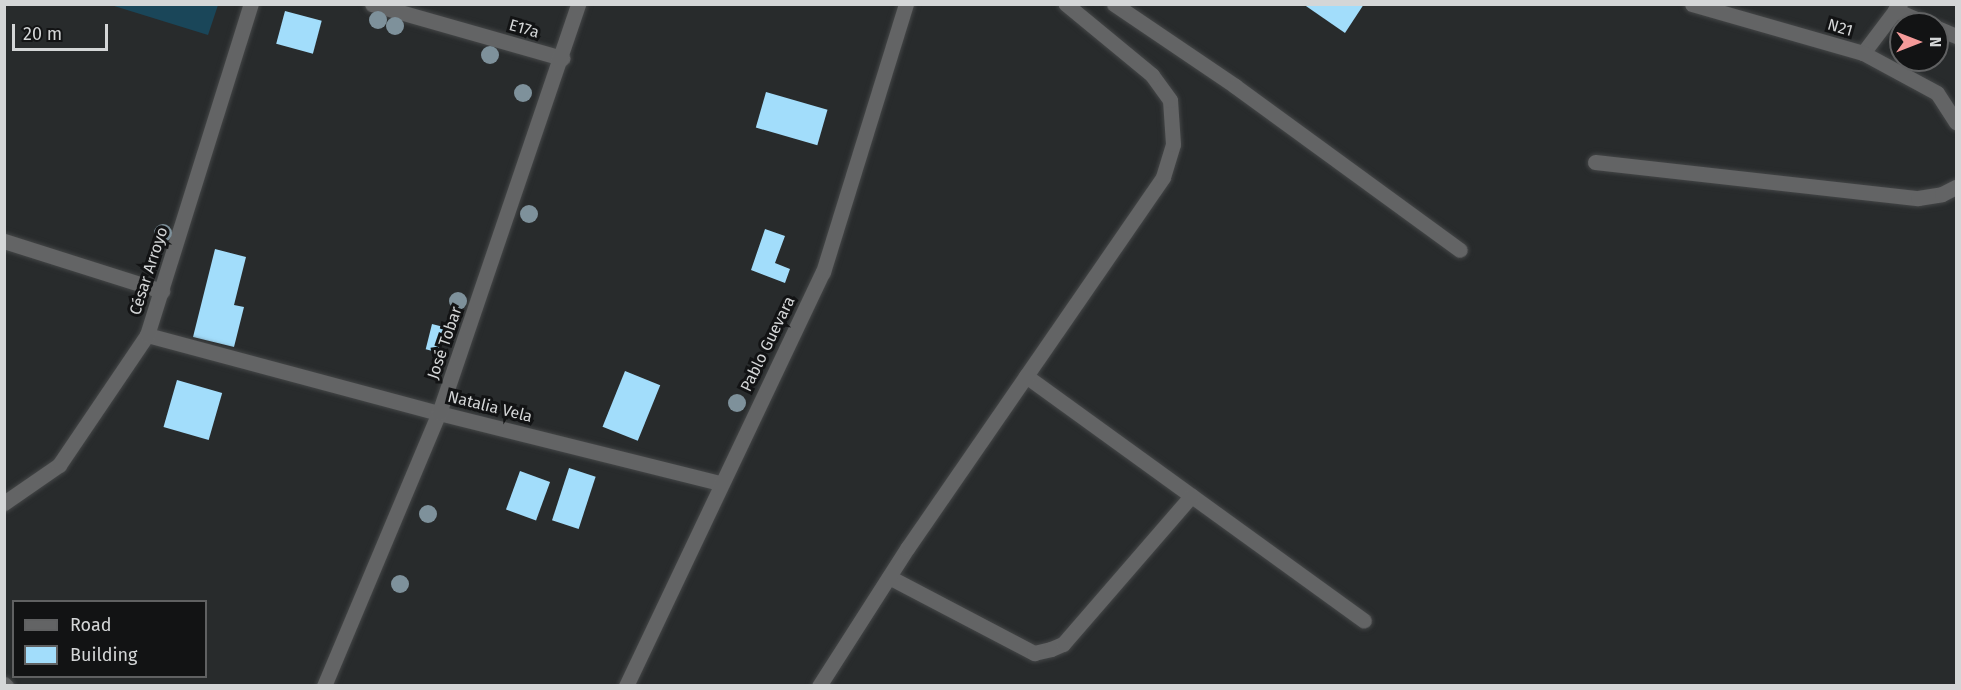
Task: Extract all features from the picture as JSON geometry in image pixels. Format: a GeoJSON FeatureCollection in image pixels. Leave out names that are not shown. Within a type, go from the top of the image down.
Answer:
{"type":"FeatureCollection","features":[{"type":"Feature","properties":{"kind":"street","name":"César Arroyo"},"geometry":{"type":"LineString","coordinates":[[4,503],[59,465],[147,335],[251,4]]}},
{"type":"Feature","properties":{"kind":"street","name":"E17a"},"geometry":{"type":"LineString","coordinates":[[372,4],[562,58]]}},
{"type":"Feature","properties":{"kind":"street","name":"José Tobar"},"geometry":{"type":"LineString","coordinates":[[324,686],[440,413],[562,58],[578,4]]}},
{"type":"Feature","properties":{"kind":"street","name":"Pablo Guevara"},"geometry":{"type":"LineString","coordinates":[[626,686],[720,483],[823,272],[906,4]]}},
{"type":"Feature","properties":{"kind":"street"},"geometry":{"type":"LineString","coordinates":[[819,686],[889,577],[1163,177],[1173,144],[1170,100],[1152,75],[1066,4]]}},
{"type":"Feature","properties":{"kind":"street"},"geometry":{"type":"LineString","coordinates":[[1114,4],[1235,86],[1460,250]]}},
{"type":"Feature","properties":{"kind":"street","name":"N21"},"geometry":{"type":"LineString","coordinates":[[1692,4],[1863,53],[1937,93],[1956,122]]}},
{"type":"Feature","properties":{"kind":"street"},"geometry":{"type":"LineString","coordinates":[[1863,53],[1898,7]]}},
{"type":"Feature","properties":{"kind":"street"},"geometry":{"type":"LineString","coordinates":[[1595,162],[1918,198],[1942,194],[1956,187]]}},
{"type":"Feature","properties":{"kind":"street"},"geometry":{"type":"LineString","coordinates":[[4,241],[162,291]]}},
{"type":"Feature","properties":{"kind":"street","name":"Natalia Vela"},"geometry":{"type":"LineString","coordinates":[[147,335],[440,413],[720,483]]}},
{"type":"Feature","properties":{"kind":"street"},"geometry":{"type":"LineString","coordinates":[[1026,376],[1364,621]]}},
{"type":"Feature","properties":{"kind":"street"},"geometry":{"type":"LineString","coordinates":[[889,577],[1034,653],[1051,650],[1063,644],[1191,496]]}},
{"type":"Feature","properties":{"kind":"shaded area"},"geometry":{"type":"Polygon","coordinates":[[[218,4],[208,35],[111,5],[218,4]]]}},
{"type":"Feature","properties":{"kind":"building"},"geometry":{"type":"Polygon","coordinates":[[[1303,4],[1364,4],[1345,33],[1303,4]]]}},
{"type":"Feature","properties":{"kind":"building"},"geometry":{"type":"Polygon","coordinates":[[[285,11],[322,21],[313,54],[276,44],[285,11]]]}},
{"type":"Feature","properties":{"kind":"building"},"geometry":{"type":"Polygon","coordinates":[[[766,92],[828,110],[817,145],[756,128],[766,92]]]}},
{"type":"Feature","properties":{"kind":"building"},"geometry":{"type":"Polygon","coordinates":[[[765,229],[785,236],[775,263],[790,269],[785,283],[751,270],[765,229]]]}},
{"type":"Feature","properties":{"kind":"building"},"geometry":{"type":"Polygon","coordinates":[[[215,249],[246,257],[234,305],[244,307],[234,347],[193,337],[215,249]]]}},
{"type":"Feature","properties":{"kind":"building"},"geometry":{"type":"Polygon","coordinates":[[[432,324],[444,327],[437,352],[426,349],[432,324]]]}},
{"type":"Feature","properties":{"kind":"building"},"geometry":{"type":"Polygon","coordinates":[[[625,371],[660,385],[638,441],[603,427],[625,371]]]}},
{"type":"Feature","properties":{"kind":"building"},"geometry":{"type":"Polygon","coordinates":[[[177,380],[222,393],[209,440],[163,427],[177,380]]]}},
{"type":"Feature","properties":{"kind":"building"},"geometry":{"type":"Polygon","coordinates":[[[569,468],[596,477],[579,529],[552,520],[569,468]]]}},
{"type":"Feature","properties":{"kind":"building"},"geometry":{"type":"Polygon","coordinates":[[[520,471],[550,482],[536,520],[506,510],[520,471]]]}}]}
